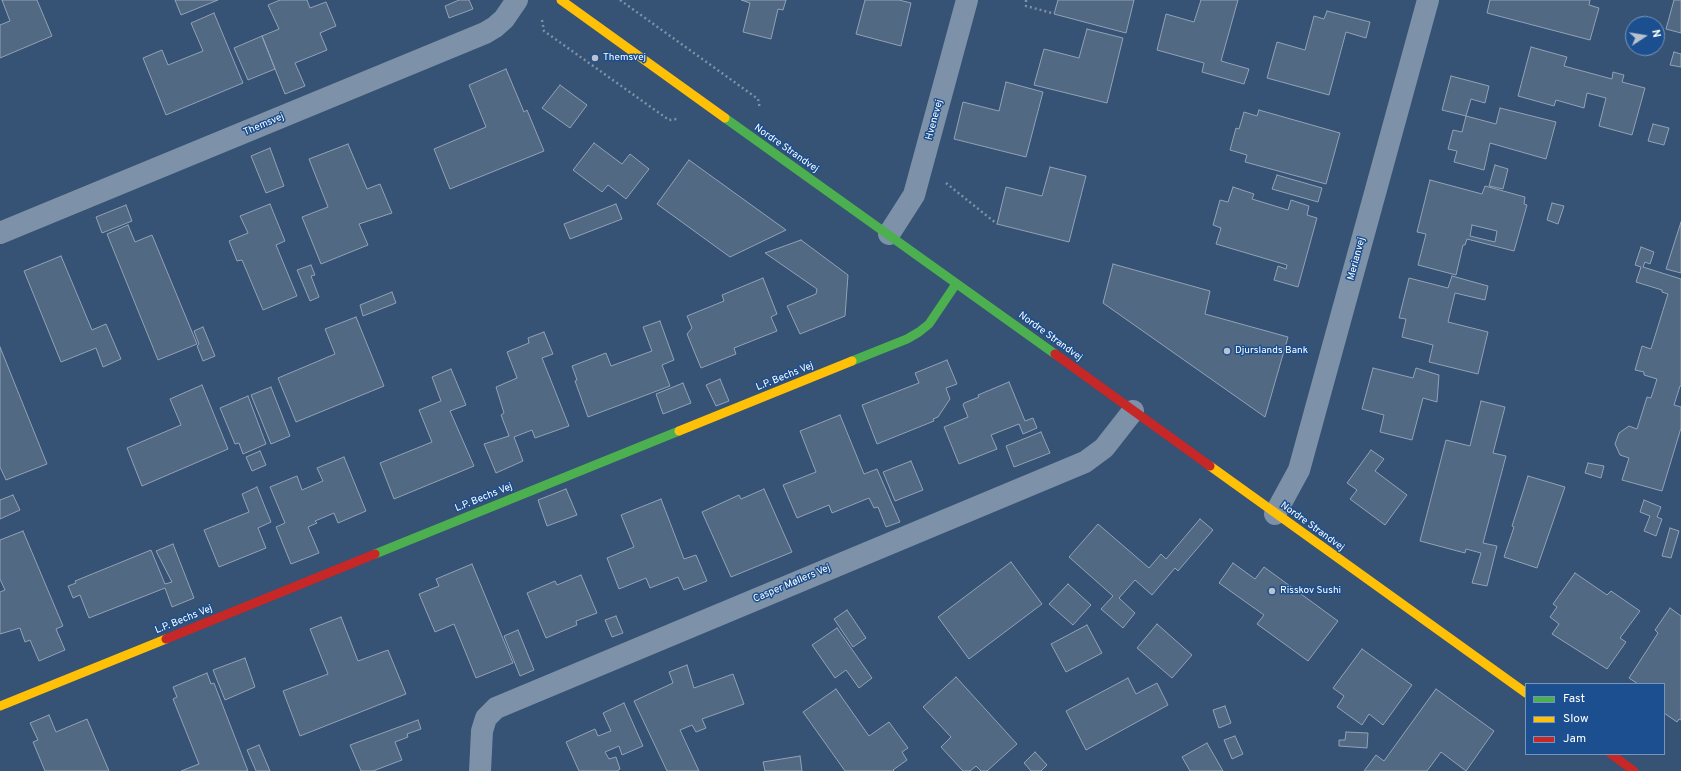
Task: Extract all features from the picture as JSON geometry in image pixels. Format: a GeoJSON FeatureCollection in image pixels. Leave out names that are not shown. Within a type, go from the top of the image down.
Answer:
{"type":"FeatureCollection","features":[{"type":"Feature","properties":{"kind":"street","name":"Themsvej"},"geometry":{"type":"LineString","coordinates":[[0,233],[485,33],[504,19],[517,0]]}},
{"type":"Feature","properties":{"kind":"street","name":"Nordre Strandvej"},"geometry":{"type":"LineString","coordinates":[[560,0],[768,150],[889,234],[1275,514],[1525,692]]}},
{"type":"Feature","properties":{"kind":"street","name":"Hvenevej"},"geometry":{"type":"LineString","coordinates":[[889,234],[914,195],[967,0]]}},
{"type":"Feature","properties":{"kind":"street","name":"Merianvej"},"geometry":{"type":"LineString","coordinates":[[1275,514],[1299,470],[1428,0]]}},
{"type":"Feature","properties":{"kind":"street","name":"L.P. Bechs Vej"},"geometry":{"type":"LineString","coordinates":[[0,706],[907,339],[929,324],[956,284]]}},
{"type":"Feature","properties":{"kind":"street","name":"Casper Møllers Vej"},"geometry":{"type":"LineString","coordinates":[[480,771],[482,731],[486,718],[496,708],[1085,462],[1104,448],[1134,411]]}},
{"type":"Feature","properties":{"kind":"street"},"geometry":{"type":"LineString","coordinates":[[1612,755],[1634,771]]}},
{"type":"Feature","properties":{"kind":"path"},"geometry":{"type":"LineString","coordinates":[[620,0],[758,99],[768,150]]}},
{"type":"Feature","properties":{"kind":"path"},"geometry":{"type":"LineString","coordinates":[[1026,0],[1026,6],[1052,13]]}},
{"type":"Feature","properties":{"kind":"path"},"geometry":{"type":"LineString","coordinates":[[923,166],[997,224]]}},
{"type":"Feature","properties":{"kind":"building"},"geometry":{"type":"Polygon","coordinates":[[[2,0],[37,0],[52,36],[0,58],[0,25],[10,21],[2,0]]]}},
{"type":"Feature","properties":{"kind":"building"},"geometry":{"type":"Polygon","coordinates":[[[175,0],[218,0],[181,15],[175,0]]]}},
{"type":"Feature","properties":{"kind":"building"},"geometry":{"type":"Polygon","coordinates":[[[280,0],[307,0],[310,8],[326,2],[336,26],[320,33],[327,50],[295,63],[305,86],[285,94],[262,36],[279,29],[268,5],[280,0]]]}},
{"type":"Feature","properties":{"kind":"building"},"geometry":{"type":"Polygon","coordinates":[[[459,0],[469,0],[473,9],[449,18],[445,6],[459,0]]]}},
{"type":"Feature","properties":{"kind":"building"},"geometry":{"type":"Polygon","coordinates":[[[741,0],[786,0],[783,10],[778,9],[771,39],[743,32],[750,3],[741,0]]]}},
{"type":"Feature","properties":{"kind":"building"},"geometry":{"type":"Polygon","coordinates":[[[865,0],[899,0],[911,3],[901,46],[856,34],[865,0]]]}},
{"type":"Feature","properties":{"kind":"building"},"geometry":{"type":"Polygon","coordinates":[[[1058,0],[1134,0],[1126,33],[1054,14],[1058,0]]]}},
{"type":"Feature","properties":{"kind":"building"},"geometry":{"type":"Polygon","coordinates":[[[1201,0],[1238,0],[1221,61],[1249,69],[1244,84],[1202,72],[1204,63],[1157,50],[1166,14],[1194,22],[1201,0]]]}},
{"type":"Feature","properties":{"kind":"building"},"geometry":{"type":"Polygon","coordinates":[[[1490,0],[1590,0],[1589,5],[1599,8],[1590,40],[1487,13],[1490,0]]]}},
{"type":"Feature","properties":{"kind":"building"},"geometry":{"type":"Polygon","coordinates":[[[1674,0],[1681,0],[1681,33],[1666,29],[1674,0]]]}},
{"type":"Feature","properties":{"kind":"building"},"geometry":{"type":"Polygon","coordinates":[[[1327,11],[1370,22],[1366,38],[1346,32],[1329,95],[1267,78],[1277,42],[1305,50],[1314,16],[1324,19],[1327,11]]]}},
{"type":"Feature","properties":{"kind":"building"},"geometry":{"type":"Polygon","coordinates":[[[214,13],[243,83],[166,115],[143,58],[162,50],[168,65],[203,51],[191,23],[214,13]]]}},
{"type":"Feature","properties":{"kind":"building"},"geometry":{"type":"Polygon","coordinates":[[[1087,29],[1123,38],[1107,103],[1034,85],[1044,49],[1079,58],[1087,29]]]}},
{"type":"Feature","properties":{"kind":"building"},"geometry":{"type":"Polygon","coordinates":[[[262,36],[275,69],[248,80],[234,48],[262,36]]]}},
{"type":"Feature","properties":{"kind":"building"},"geometry":{"type":"Polygon","coordinates":[[[1531,47],[1567,57],[1564,66],[1612,79],[1613,72],[1624,75],[1622,82],[1645,88],[1632,135],[1599,126],[1606,98],[1587,93],[1584,108],[1556,100],[1554,106],[1518,96],[1531,47]]]}},
{"type":"Feature","properties":{"kind":"building"},"geometry":{"type":"Polygon","coordinates":[[[1674,52],[1681,54],[1681,67],[1670,65],[1674,52]]]}},
{"type":"Feature","properties":{"kind":"building"},"geometry":{"type":"Polygon","coordinates":[[[506,69],[524,112],[527,110],[544,151],[450,189],[434,149],[486,127],[469,85],[506,69]]]}},
{"type":"Feature","properties":{"kind":"building"},"geometry":{"type":"Polygon","coordinates":[[[1451,76],[1489,86],[1485,103],[1471,99],[1466,116],[1442,110],[1451,76]]]}},
{"type":"Feature","properties":{"kind":"building"},"geometry":{"type":"Polygon","coordinates":[[[1006,82],[1043,92],[1026,157],[954,139],[963,102],[999,111],[1006,82]]]}},
{"type":"Feature","properties":{"kind":"building"},"geometry":{"type":"Polygon","coordinates":[[[560,85],[587,105],[570,128],[542,108],[560,85]]]}},
{"type":"Feature","properties":{"kind":"building"},"geometry":{"type":"Polygon","coordinates":[[[1500,108],[1556,122],[1546,159],[1490,143],[1484,170],[1454,162],[1457,151],[1448,149],[1453,130],[1462,132],[1466,116],[1496,124],[1500,108]]]}},
{"type":"Feature","properties":{"kind":"building"},"geometry":{"type":"Polygon","coordinates":[[[1259,110],[1340,133],[1326,184],[1245,162],[1247,155],[1230,150],[1236,128],[1239,129],[1244,112],[1257,116],[1259,110]]]}},
{"type":"Feature","properties":{"kind":"building"},"geometry":{"type":"Polygon","coordinates":[[[1653,124],[1669,128],[1664,145],[1648,141],[1653,124]]]}},
{"type":"Feature","properties":{"kind":"building"},"geometry":{"type":"Polygon","coordinates":[[[594,143],[622,164],[630,154],[649,169],[626,199],[608,185],[602,192],[573,170],[594,143]]]}},
{"type":"Feature","properties":{"kind":"building"},"geometry":{"type":"Polygon","coordinates":[[[348,144],[367,189],[380,184],[392,213],[359,224],[368,245],[321,264],[302,217],[328,207],[309,159],[348,144]]]}},
{"type":"Feature","properties":{"kind":"building"},"geometry":{"type":"Polygon","coordinates":[[[270,148],[284,186],[266,193],[251,156],[270,148]]]}},
{"type":"Feature","properties":{"kind":"building"},"geometry":{"type":"Polygon","coordinates":[[[689,160],[786,230],[730,257],[657,204],[689,160]]]}},
{"type":"Feature","properties":{"kind":"building"},"geometry":{"type":"Polygon","coordinates":[[[1495,165],[1508,169],[1503,189],[1489,186],[1495,165]]]}},
{"type":"Feature","properties":{"kind":"building"},"geometry":{"type":"Polygon","coordinates":[[[1050,167],[1086,176],[1069,242],[997,224],[1006,187],[1042,196],[1050,167]]]}},
{"type":"Feature","properties":{"kind":"building"},"geometry":{"type":"Polygon","coordinates":[[[1277,175],[1322,188],[1318,202],[1272,189],[1277,175]]]}},
{"type":"Feature","properties":{"kind":"building"},"geometry":{"type":"Polygon","coordinates":[[[1430,180],[1482,194],[1485,186],[1525,197],[1524,204],[1527,205],[1514,251],[1467,239],[1465,245],[1463,245],[1456,275],[1418,265],[1426,234],[1417,232],[1430,180]],[[1472,225],[1470,236],[1495,242],[1497,231],[1472,225]]]}},
{"type":"Feature","properties":{"kind":"building"},"geometry":{"type":"Polygon","coordinates":[[[1233,187],[1254,194],[1252,199],[1288,210],[1291,200],[1309,206],[1307,215],[1317,218],[1298,287],[1274,280],[1278,266],[1286,269],[1287,265],[1216,244],[1221,228],[1213,225],[1220,200],[1228,202],[1233,187]]]}},
{"type":"Feature","properties":{"kind":"building"},"geometry":{"type":"Polygon","coordinates":[[[1552,203],[1564,206],[1558,224],[1547,220],[1552,203]]]}},
{"type":"Feature","properties":{"kind":"building"},"geometry":{"type":"Polygon","coordinates":[[[270,204],[285,241],[276,245],[297,296],[263,310],[242,260],[237,261],[229,241],[248,233],[240,216],[270,204]]]}},
{"type":"Feature","properties":{"kind":"building"},"geometry":{"type":"Polygon","coordinates":[[[616,204],[622,219],[570,239],[564,224],[616,204]]]}},
{"type":"Feature","properties":{"kind":"building"},"geometry":{"type":"Polygon","coordinates":[[[126,205],[132,221],[102,233],[96,217],[126,205]]]}},
{"type":"Feature","properties":{"kind":"building"},"geometry":{"type":"Polygon","coordinates":[[[1681,222],[1681,273],[1666,269],[1681,222]]]}},
{"type":"Feature","properties":{"kind":"building"},"geometry":{"type":"Polygon","coordinates":[[[128,225],[135,242],[152,235],[197,344],[158,360],[107,234],[128,225]]]}},
{"type":"Feature","properties":{"kind":"building"},"geometry":{"type":"Polygon","coordinates":[[[801,240],[848,275],[845,316],[800,334],[787,306],[816,294],[817,289],[765,253],[801,240]]]}},
{"type":"Feature","properties":{"kind":"building"},"geometry":{"type":"Polygon","coordinates":[[[1641,247],[1654,252],[1650,264],[1645,262],[1643,267],[1681,279],[1681,386],[1674,405],[1681,407],[1681,428],[1662,491],[1622,480],[1629,458],[1620,455],[1615,444],[1619,433],[1629,426],[1637,429],[1647,397],[1651,398],[1657,379],[1644,375],[1644,372],[1635,370],[1642,346],[1651,349],[1668,294],[1662,292],[1662,290],[1636,282],[1641,267],[1635,265],[1641,247]]]}},
{"type":"Feature","properties":{"kind":"building"},"geometry":{"type":"Polygon","coordinates":[[[61,256],[92,330],[106,324],[121,359],[103,367],[96,348],[61,362],[24,271],[61,256]]]}},
{"type":"Feature","properties":{"kind":"building","name":"Djurslands Bank"},"geometry":{"type":"Polygon","coordinates":[[[1113,264],[1210,291],[1205,314],[1288,337],[1265,417],[1103,303],[1113,264]]]}},
{"type":"Feature","properties":{"kind":"building"},"geometry":{"type":"Polygon","coordinates":[[[311,265],[315,275],[311,276],[319,297],[310,301],[297,270],[311,265]]]}},
{"type":"Feature","properties":{"kind":"building"},"geometry":{"type":"Polygon","coordinates":[[[1452,276],[1488,286],[1485,300],[1455,293],[1448,322],[1488,332],[1478,374],[1429,362],[1433,345],[1402,337],[1406,319],[1399,318],[1409,278],[1448,288],[1452,276]]]}},
{"type":"Feature","properties":{"kind":"building"},"geometry":{"type":"Polygon","coordinates":[[[763,278],[777,314],[771,317],[777,331],[734,348],[736,354],[701,368],[687,334],[692,328],[687,316],[724,301],[722,295],[763,278]]]}},
{"type":"Feature","properties":{"kind":"building"},"geometry":{"type":"Polygon","coordinates":[[[392,292],[396,303],[363,316],[360,305],[392,292]]]}},
{"type":"Feature","properties":{"kind":"building"},"geometry":{"type":"Polygon","coordinates":[[[356,317],[384,386],[296,422],[278,378],[335,354],[325,329],[356,317]]]}},
{"type":"Feature","properties":{"kind":"building"},"geometry":{"type":"Polygon","coordinates":[[[660,321],[674,360],[662,365],[670,386],[588,417],[575,381],[577,380],[572,366],[606,353],[611,366],[652,351],[643,327],[660,321]]]}},
{"type":"Feature","properties":{"kind":"building"},"geometry":{"type":"Polygon","coordinates":[[[203,327],[215,356],[203,361],[197,346],[199,344],[194,331],[203,327]]]}},
{"type":"Feature","properties":{"kind":"building"},"geometry":{"type":"Polygon","coordinates":[[[544,332],[553,354],[542,358],[569,426],[535,438],[532,430],[514,437],[523,461],[496,473],[484,444],[509,436],[501,415],[504,413],[496,387],[517,378],[507,352],[529,343],[528,338],[544,332]]]}},
{"type":"Feature","properties":{"kind":"building"},"geometry":{"type":"Polygon","coordinates":[[[0,347],[47,464],[6,480],[0,467],[0,347]]]}},
{"type":"Feature","properties":{"kind":"building"},"geometry":{"type":"Polygon","coordinates":[[[947,360],[957,384],[946,388],[950,399],[938,417],[933,419],[934,421],[877,444],[862,405],[919,383],[915,373],[947,360]]]}},
{"type":"Feature","properties":{"kind":"building"},"geometry":{"type":"Polygon","coordinates":[[[1373,368],[1413,378],[1416,368],[1439,375],[1437,402],[1423,398],[1412,440],[1380,432],[1384,415],[1362,409],[1373,368]]]}},
{"type":"Feature","properties":{"kind":"building"},"geometry":{"type":"Polygon","coordinates":[[[451,369],[466,405],[450,411],[474,466],[394,499],[380,463],[432,442],[419,410],[441,401],[432,377],[451,369]]]}},
{"type":"Feature","properties":{"kind":"building"},"geometry":{"type":"Polygon","coordinates":[[[720,379],[729,401],[716,406],[706,385],[720,379]]]}},
{"type":"Feature","properties":{"kind":"building"},"geometry":{"type":"Polygon","coordinates":[[[1009,382],[1025,421],[1033,418],[1037,428],[1023,434],[1019,424],[991,435],[997,449],[959,464],[944,427],[968,417],[963,405],[964,403],[979,397],[978,395],[1009,382]]]}},
{"type":"Feature","properties":{"kind":"building"},"geometry":{"type":"Polygon","coordinates":[[[683,383],[691,403],[663,414],[656,394],[683,383]]]}},
{"type":"Feature","properties":{"kind":"building"},"geometry":{"type":"Polygon","coordinates":[[[202,385],[228,449],[142,486],[127,448],[181,425],[170,399],[202,385]]]}},
{"type":"Feature","properties":{"kind":"building"},"geometry":{"type":"Polygon","coordinates":[[[271,387],[290,436],[271,444],[251,395],[271,387]]]}},
{"type":"Feature","properties":{"kind":"building"},"geometry":{"type":"Polygon","coordinates":[[[248,396],[266,444],[243,454],[239,443],[235,444],[220,408],[248,396]]]}},
{"type":"Feature","properties":{"kind":"building"},"geometry":{"type":"Polygon","coordinates":[[[1481,401],[1505,407],[1493,453],[1506,456],[1483,543],[1497,546],[1487,586],[1472,583],[1481,553],[1466,549],[1465,553],[1420,541],[1446,440],[1470,446],[1481,401]]]}},
{"type":"Feature","properties":{"kind":"building"},"geometry":{"type":"Polygon","coordinates":[[[840,415],[864,474],[877,469],[900,522],[886,527],[878,507],[874,508],[869,498],[832,513],[829,505],[797,518],[783,485],[816,472],[800,431],[840,415]]]}},
{"type":"Feature","properties":{"kind":"building"},"geometry":{"type":"Polygon","coordinates":[[[1041,432],[1050,453],[1014,467],[1006,446],[1041,432]]]}},
{"type":"Feature","properties":{"kind":"building"},"geometry":{"type":"Polygon","coordinates":[[[1371,450],[1384,459],[1375,471],[1407,495],[1385,525],[1350,499],[1357,490],[1347,483],[1371,450]]]}},
{"type":"Feature","properties":{"kind":"building"},"geometry":{"type":"Polygon","coordinates":[[[260,451],[266,465],[252,471],[246,457],[260,451]]]}},
{"type":"Feature","properties":{"kind":"building"},"geometry":{"type":"Polygon","coordinates":[[[344,457],[366,511],[338,523],[334,513],[315,521],[317,523],[308,527],[319,553],[291,564],[276,527],[285,523],[270,487],[297,476],[302,490],[323,481],[317,468],[344,457]]]}},
{"type":"Feature","properties":{"kind":"building"},"geometry":{"type":"Polygon","coordinates":[[[911,461],[923,490],[895,501],[883,472],[911,461]]]}},
{"type":"Feature","properties":{"kind":"building"},"geometry":{"type":"Polygon","coordinates":[[[1588,463],[1604,466],[1601,478],[1585,473],[1588,463]]]}},
{"type":"Feature","properties":{"kind":"building"},"geometry":{"type":"Polygon","coordinates":[[[1528,476],[1565,487],[1537,568],[1504,557],[1528,476]]]}},
{"type":"Feature","properties":{"kind":"building"},"geometry":{"type":"Polygon","coordinates":[[[257,487],[271,522],[258,528],[266,548],[219,567],[204,530],[249,512],[242,494],[257,487]]]}},
{"type":"Feature","properties":{"kind":"building"},"geometry":{"type":"Polygon","coordinates":[[[566,489],[577,515],[547,526],[538,500],[566,489]]]}},
{"type":"Feature","properties":{"kind":"building"},"geometry":{"type":"Polygon","coordinates":[[[764,489],[792,552],[731,577],[702,512],[739,495],[741,499],[764,489]]]}},
{"type":"Feature","properties":{"kind":"building"},"geometry":{"type":"Polygon","coordinates":[[[13,495],[20,510],[0,519],[0,500],[13,495]]]}},
{"type":"Feature","properties":{"kind":"building"},"geometry":{"type":"Polygon","coordinates":[[[661,499],[684,559],[696,555],[707,581],[684,590],[678,577],[650,588],[646,578],[619,589],[607,558],[634,547],[621,515],[661,499]]]}},
{"type":"Feature","properties":{"kind":"building"},"geometry":{"type":"Polygon","coordinates":[[[1644,500],[1661,507],[1657,517],[1662,519],[1656,536],[1644,531],[1650,516],[1640,512],[1644,500]]]}},
{"type":"Feature","properties":{"kind":"building"},"geometry":{"type":"Polygon","coordinates":[[[1200,519],[1213,530],[1178,571],[1175,568],[1152,595],[1135,580],[1119,598],[1135,613],[1123,628],[1101,609],[1113,596],[1069,557],[1098,524],[1149,568],[1161,554],[1166,559],[1200,519]]]}},
{"type":"Feature","properties":{"kind":"building"},"geometry":{"type":"Polygon","coordinates":[[[1670,528],[1679,531],[1671,558],[1662,556],[1670,528]]]}},
{"type":"Feature","properties":{"kind":"building"},"geometry":{"type":"Polygon","coordinates":[[[23,531],[63,626],[56,629],[65,650],[39,661],[30,640],[25,642],[20,628],[0,634],[0,592],[5,590],[0,579],[0,540],[23,531]]]}},
{"type":"Feature","properties":{"kind":"building"},"geometry":{"type":"Polygon","coordinates":[[[173,544],[194,598],[172,607],[165,588],[89,618],[80,595],[73,598],[68,586],[76,583],[75,581],[151,550],[165,584],[172,582],[156,551],[173,544]]]}},
{"type":"Feature","properties":{"kind":"building"},"geometry":{"type":"Polygon","coordinates":[[[1011,562],[1042,604],[969,659],[938,617],[1011,562]]]}},
{"type":"Feature","properties":{"kind":"building"},"geometry":{"type":"Polygon","coordinates":[[[1233,563],[1255,579],[1264,567],[1338,621],[1308,661],[1257,624],[1264,615],[1219,583],[1233,563]]]}},
{"type":"Feature","properties":{"kind":"building"},"geometry":{"type":"Polygon","coordinates":[[[472,564],[513,663],[476,678],[454,624],[435,632],[419,594],[439,586],[436,579],[472,564]]]}},
{"type":"Feature","properties":{"kind":"building"},"geometry":{"type":"Polygon","coordinates":[[[1575,573],[1607,595],[1611,591],[1640,611],[1620,638],[1626,642],[1607,669],[1552,634],[1559,624],[1550,617],[1557,607],[1553,604],[1575,573]]]}},
{"type":"Feature","properties":{"kind":"building"},"geometry":{"type":"Polygon","coordinates":[[[581,575],[597,613],[576,621],[577,625],[546,638],[527,593],[555,581],[557,585],[581,575]]]}},
{"type":"Feature","properties":{"kind":"building"},"geometry":{"type":"Polygon","coordinates":[[[1068,584],[1091,605],[1073,625],[1049,604],[1068,584]]]}},
{"type":"Feature","properties":{"kind":"building"},"geometry":{"type":"Polygon","coordinates":[[[1670,608],[1681,616],[1681,720],[1679,719],[1677,722],[1665,714],[1665,683],[1636,683],[1629,678],[1658,633],[1655,630],[1670,608]]]}},
{"type":"Feature","properties":{"kind":"building"},"geometry":{"type":"Polygon","coordinates":[[[847,610],[866,638],[853,647],[834,619],[847,610]]]}},
{"type":"Feature","properties":{"kind":"building"},"geometry":{"type":"Polygon","coordinates":[[[616,616],[623,633],[612,637],[605,620],[616,616]]]}},
{"type":"Feature","properties":{"kind":"building"},"geometry":{"type":"Polygon","coordinates":[[[341,617],[358,661],[388,650],[406,694],[300,736],[283,691],[328,674],[310,629],[341,617]]]}},
{"type":"Feature","properties":{"kind":"building"},"geometry":{"type":"Polygon","coordinates":[[[1157,624],[1192,655],[1172,678],[1137,648],[1157,624]]]}},
{"type":"Feature","properties":{"kind":"building"},"geometry":{"type":"Polygon","coordinates":[[[1087,625],[1102,653],[1066,672],[1051,644],[1087,625]]]}},
{"type":"Feature","properties":{"kind":"building"},"geometry":{"type":"Polygon","coordinates":[[[837,628],[872,678],[859,688],[846,670],[835,678],[812,645],[837,628]]]}},
{"type":"Feature","properties":{"kind":"building"},"geometry":{"type":"Polygon","coordinates":[[[518,630],[534,670],[520,676],[504,636],[518,630]]]}},
{"type":"Feature","properties":{"kind":"building"},"geometry":{"type":"Polygon","coordinates":[[[1362,649],[1412,685],[1383,725],[1369,714],[1362,725],[1337,707],[1344,696],[1333,688],[1362,649]]]}},
{"type":"Feature","properties":{"kind":"building"},"geometry":{"type":"Polygon","coordinates":[[[245,658],[255,687],[225,700],[213,670],[245,658]]]}},
{"type":"Feature","properties":{"kind":"building"},"geometry":{"type":"Polygon","coordinates":[[[687,665],[694,688],[733,674],[744,704],[702,719],[706,728],[696,732],[692,725],[680,730],[699,771],[667,771],[634,701],[673,683],[669,672],[687,665]]]}},
{"type":"Feature","properties":{"kind":"building"},"geometry":{"type":"Polygon","coordinates":[[[207,673],[211,684],[214,683],[248,771],[181,771],[199,764],[173,699],[177,697],[173,687],[207,673]]]}},
{"type":"Feature","properties":{"kind":"building"},"geometry":{"type":"Polygon","coordinates":[[[956,677],[1017,744],[987,771],[981,771],[976,766],[970,771],[963,771],[941,747],[951,737],[923,707],[956,677]]]}},
{"type":"Feature","properties":{"kind":"building"},"geometry":{"type":"Polygon","coordinates":[[[1128,678],[1136,694],[1157,683],[1168,705],[1086,750],[1066,711],[1128,678]]]}},
{"type":"Feature","properties":{"kind":"building"},"geometry":{"type":"Polygon","coordinates":[[[836,689],[869,736],[889,722],[908,748],[902,752],[907,760],[893,770],[894,771],[845,771],[803,712],[836,689]]]}},
{"type":"Feature","properties":{"kind":"building"},"geometry":{"type":"Polygon","coordinates":[[[1436,689],[1494,731],[1466,771],[1441,752],[1427,771],[1364,771],[1376,755],[1384,761],[1436,689]]]}},
{"type":"Feature","properties":{"kind":"building"},"geometry":{"type":"Polygon","coordinates":[[[624,703],[643,746],[622,755],[619,746],[605,752],[609,759],[616,757],[620,769],[617,771],[579,771],[566,742],[595,729],[598,736],[611,731],[603,713],[624,703]]]}},
{"type":"Feature","properties":{"kind":"building"},"geometry":{"type":"Polygon","coordinates":[[[1225,706],[1231,723],[1219,728],[1213,710],[1225,706]]]}},
{"type":"Feature","properties":{"kind":"building"},"geometry":{"type":"Polygon","coordinates":[[[49,715],[56,732],[87,719],[109,771],[45,771],[33,742],[38,740],[30,723],[49,715]]]}},
{"type":"Feature","properties":{"kind":"building"},"geometry":{"type":"Polygon","coordinates":[[[418,720],[421,729],[407,734],[408,737],[395,742],[402,760],[373,771],[361,771],[350,745],[418,720]]]}},
{"type":"Feature","properties":{"kind":"building"},"geometry":{"type":"Polygon","coordinates":[[[1346,732],[1368,733],[1367,748],[1339,746],[1339,740],[1345,740],[1346,732]]]}},
{"type":"Feature","properties":{"kind":"building"},"geometry":{"type":"Polygon","coordinates":[[[1235,736],[1243,754],[1232,759],[1224,740],[1235,736]]]}},
{"type":"Feature","properties":{"kind":"building"},"geometry":{"type":"Polygon","coordinates":[[[1207,743],[1223,771],[1190,771],[1182,757],[1207,743]]]}},
{"type":"Feature","properties":{"kind":"building"},"geometry":{"type":"Polygon","coordinates":[[[259,745],[270,771],[256,771],[247,750],[259,745]]]}},
{"type":"Feature","properties":{"kind":"building"},"geometry":{"type":"Polygon","coordinates":[[[1035,752],[1047,765],[1041,771],[1031,771],[1024,763],[1035,752]]]}},
{"type":"Feature","properties":{"kind":"building"},"geometry":{"type":"Polygon","coordinates":[[[800,756],[802,771],[765,771],[763,762],[800,756]]]}},
{"type":"Feature","properties":{"kind":"traffic: fast"},"geometry":{"type":"LineString","coordinates":[[725,118],[1055,354]]}},
{"type":"Feature","properties":{"kind":"traffic: fast"},"geometry":{"type":"LineString","coordinates":[[852,361],[907,339],[919,332],[929,324],[956,284]]}},
{"type":"Feature","properties":{"kind":"traffic: fast"},"geometry":{"type":"LineString","coordinates":[[375,554],[679,431]]}},
{"type":"Feature","properties":{"kind":"traffic: slow"},"geometry":{"type":"LineString","coordinates":[[561,0],[725,118]]}},
{"type":"Feature","properties":{"kind":"traffic: slow"},"geometry":{"type":"LineString","coordinates":[[679,431],[852,361]]}},
{"type":"Feature","properties":{"kind":"traffic: slow"},"geometry":{"type":"LineString","coordinates":[[1210,466],[1525,692]]}},
{"type":"Feature","properties":{"kind":"traffic: slow"},"geometry":{"type":"LineString","coordinates":[[0,706],[166,639]]}},
{"type":"Feature","properties":{"kind":"traffic: jam"},"geometry":{"type":"LineString","coordinates":[[1055,354],[1210,466]]}},
{"type":"Feature","properties":{"kind":"traffic: jam"},"geometry":{"type":"LineString","coordinates":[[166,639],[375,554]]}},
{"type":"Feature","properties":{"kind":"traffic: jam"},"geometry":{"type":"LineString","coordinates":[[1612,755],[1634,771]]}},
{"type":"Feature","properties":{"kind":"place","name":"Themsvej"},"geometry":{"type":"Point","coordinates":[595,58]}},
{"type":"Feature","properties":{"kind":"place","name":"Djurslands Bank"},"geometry":{"type":"Point","coordinates":[1227,351]}},
{"type":"Feature","properties":{"kind":"place","name":"Risskov Sushi"},"geometry":{"type":"Point","coordinates":[1272,591]}}]}
